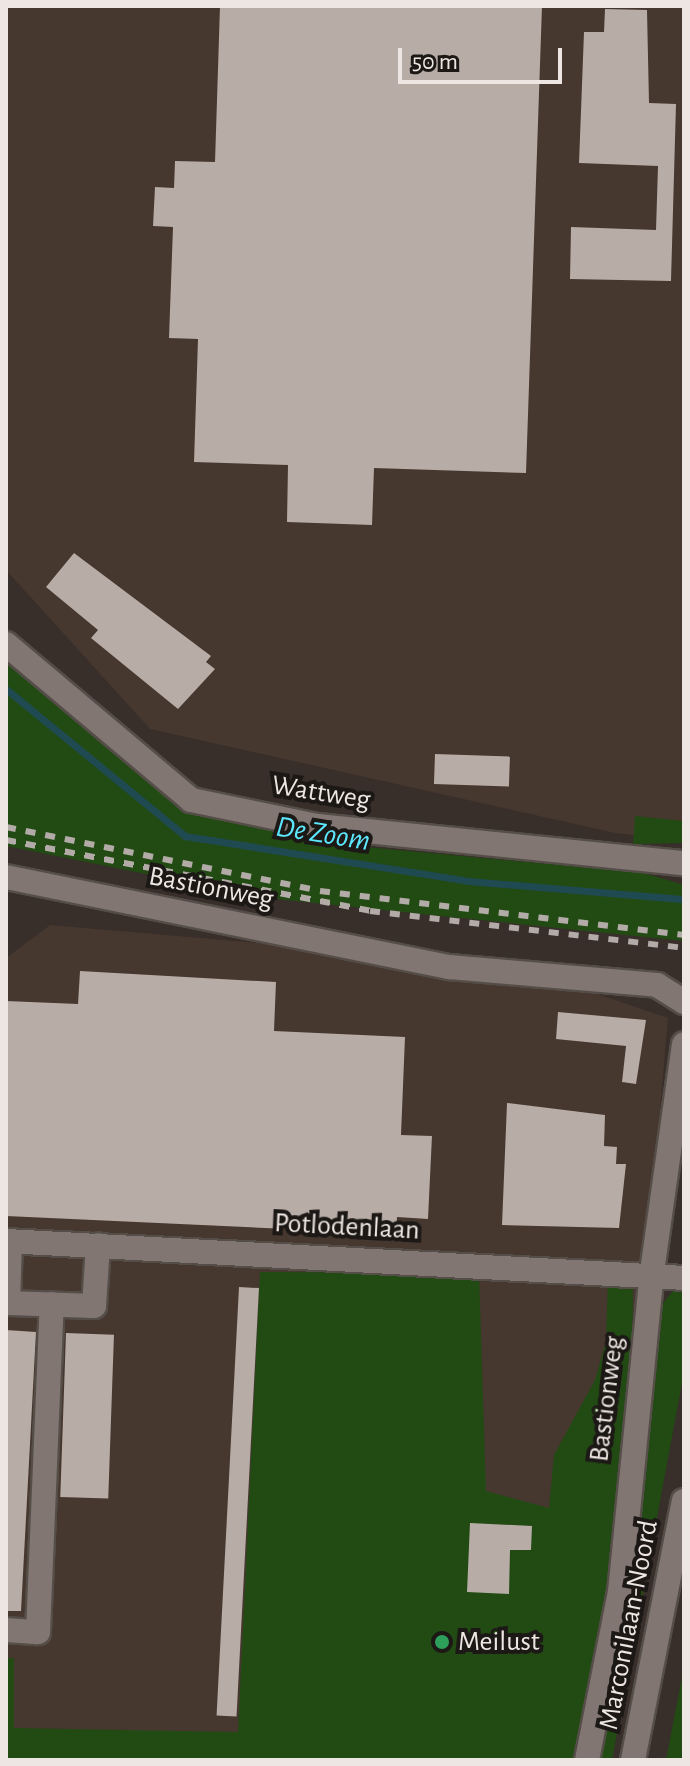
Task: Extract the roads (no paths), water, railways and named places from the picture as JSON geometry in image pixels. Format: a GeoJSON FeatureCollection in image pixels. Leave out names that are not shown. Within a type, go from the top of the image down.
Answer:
{"type":"FeatureCollection","features":[{"type":"Feature","properties":{"kind":"street","name":"Wattweg"},"geometry":{"type":"LineString","coordinates":[[6,644],[191,800],[317,826],[684,863]]}},
{"type":"Feature","properties":{"kind":"street","name":"Bastionweg"},"geometry":{"type":"LineString","coordinates":[[6,877],[449,967],[657,985],[684,1002]]}},
{"type":"Feature","properties":{"kind":"street","name":"Bastionweg"},"geometry":{"type":"LineString","coordinates":[[587,1760],[620,1592],[652,1272],[684,1044]]}},
{"type":"Feature","properties":{"kind":"street","name":"Potlodenlaan"},"geometry":{"type":"LineString","coordinates":[[8,1241],[652,1272],[684,1278]]}},
{"type":"Feature","properties":{"kind":"street"},"geometry":{"type":"LineString","coordinates":[[8,1241],[8,1303],[94,1306],[98,1245]]}},
{"type":"Feature","properties":{"kind":"street"},"geometry":{"type":"LineString","coordinates":[[6,1630],[38,1632],[52,1304]]}},
{"type":"Feature","properties":{"kind":"street","name":"Marconilaan-Noord"},"geometry":{"type":"LineString","coordinates":[[633,1760],[684,1501]]}},
{"type":"Feature","properties":{"kind":"waterway","name":"De Zoom"},"geometry":{"type":"LineString","coordinates":[[6,689],[185,836],[468,881],[684,899]]}},
{"type":"Feature","properties":{"kind":"railway"},"geometry":{"type":"LineString","coordinates":[[6,827],[320,891],[684,935]]}},
{"type":"Feature","properties":{"kind":"railway"},"geometry":{"type":"LineString","coordinates":[[6,840],[370,911],[684,948]]}},
{"type":"Feature","properties":{"kind":"place","name":"Meilust"},"geometry":{"type":"Point","coordinates":[442,1642]}}]}
